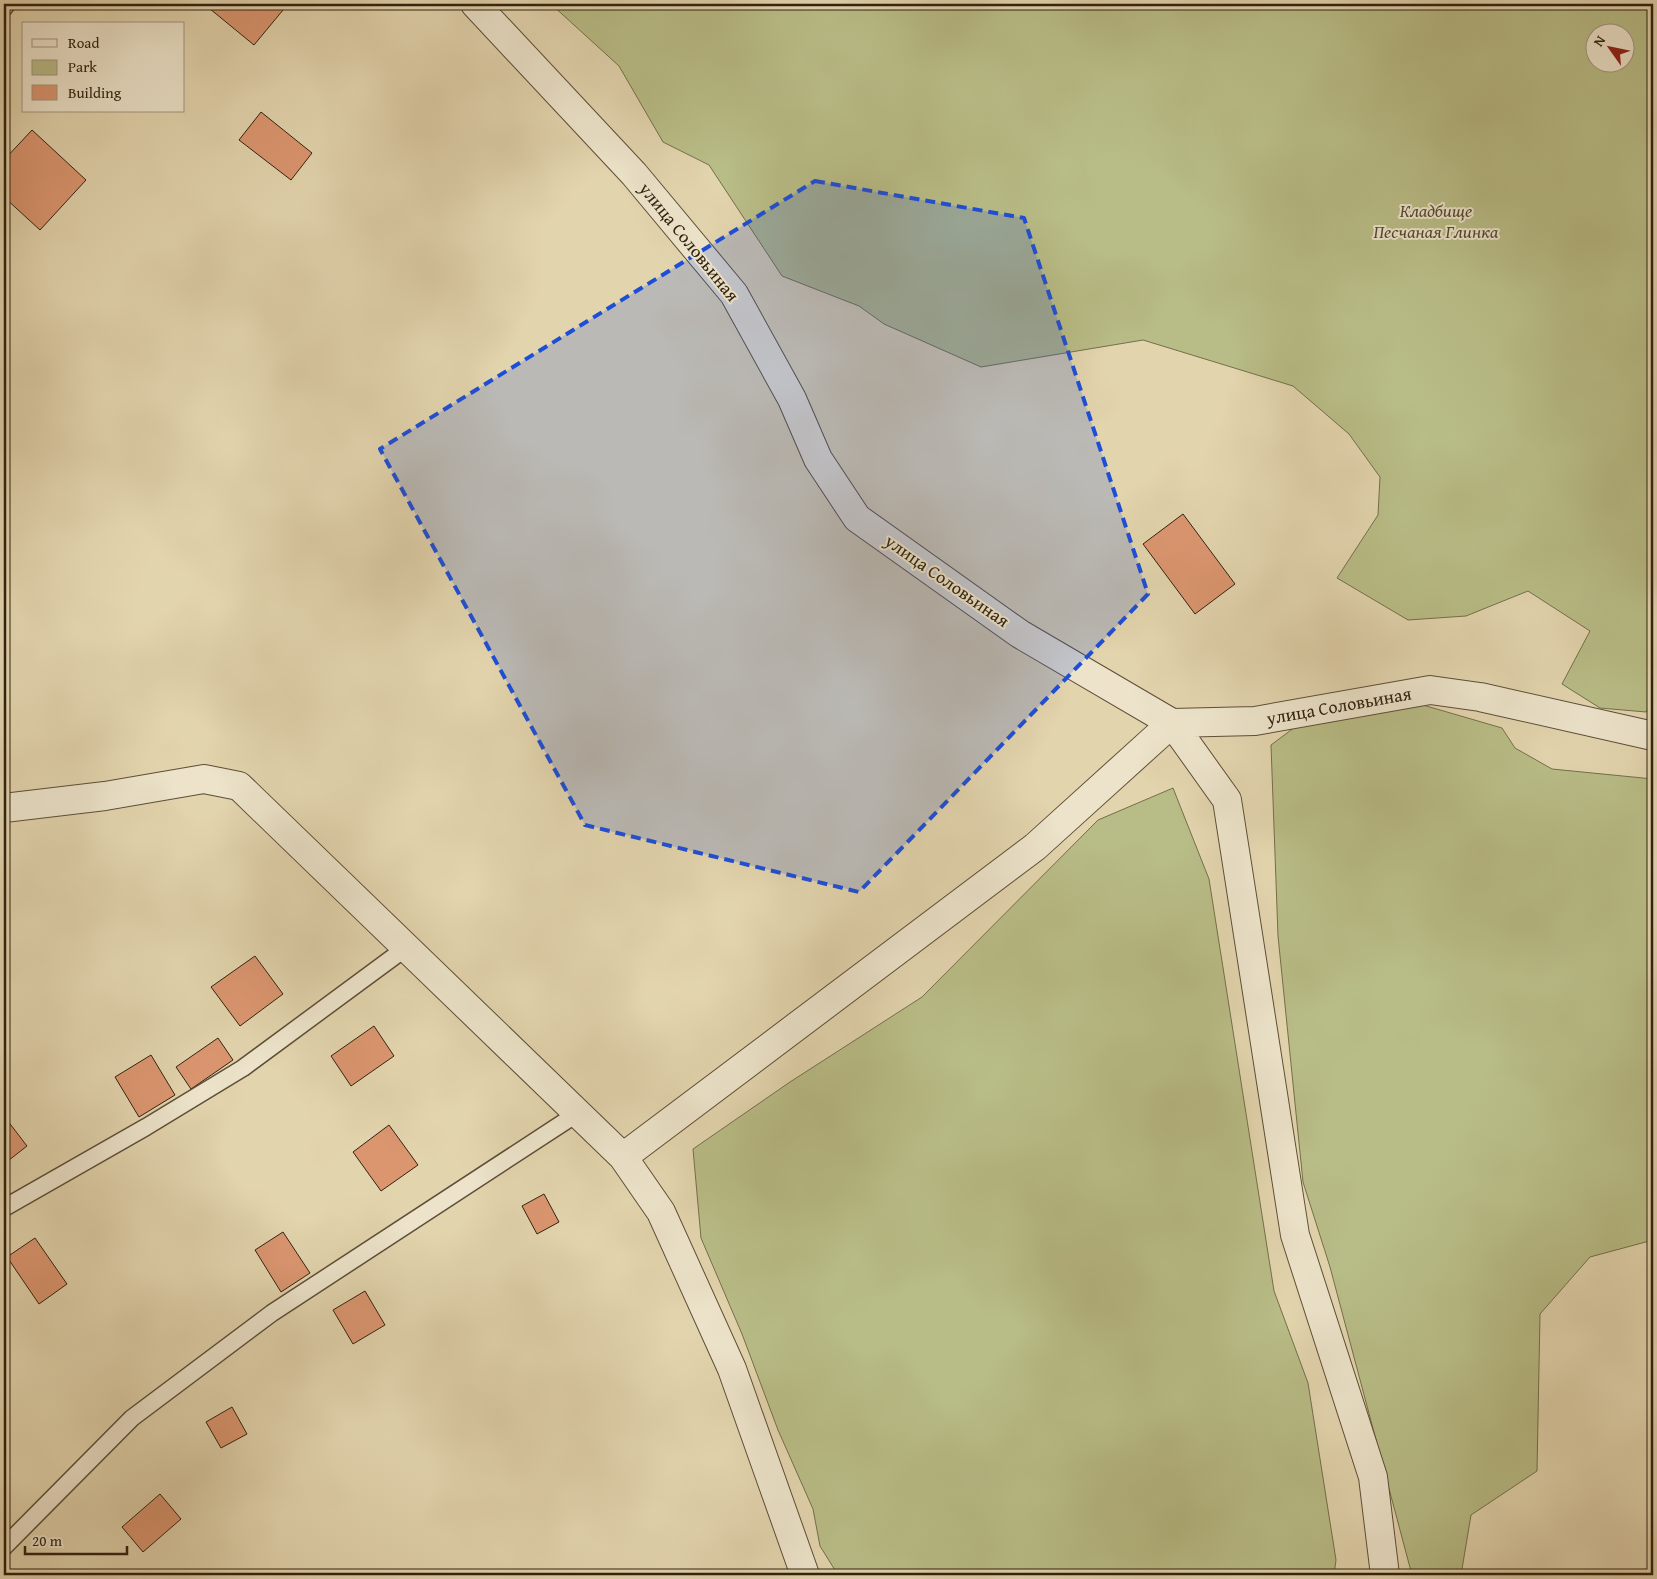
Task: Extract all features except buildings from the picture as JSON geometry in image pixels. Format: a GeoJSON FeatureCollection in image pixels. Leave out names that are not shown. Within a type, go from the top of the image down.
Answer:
{"type":"FeatureCollection","features":[{"type":"Feature","properties":{"kind":"street","name":"улица Соловьиная"},"geometry":{"type":"LineString","coordinates":[[474,4],[634,174],[734,294],[792,399],[818,460],[857,518],[1020,634],[1172,723],[1255,721],[1430,690],[1480,697],[1653,736]]}},
{"type":"Feature","properties":{"kind":"street"},"geometry":{"type":"LineString","coordinates":[[623,1157],[1035,847],[1172,723],[1227,800],[1295,1234],[1374,1477],[1385,1575]]}},
{"type":"Feature","properties":{"kind":"street"},"geometry":{"type":"LineString","coordinates":[[4,808],[105,796],[204,778],[239,786],[407,947],[623,1157],[661,1212],[732,1369],[804,1575]]}},
{"type":"Feature","properties":{"kind":"lane"},"geometry":{"type":"LineString","coordinates":[[4,8],[7,4]]}},
{"type":"Feature","properties":{"kind":"lane"},"geometry":{"type":"LineString","coordinates":[[4,1208],[146,1127],[243,1068],[407,947]]}},
{"type":"Feature","properties":{"kind":"lane"},"geometry":{"type":"LineString","coordinates":[[4,1547],[132,1418],[272,1313],[578,1113]]}},
{"type":"Feature","properties":{"kind":"highlighted area"},"geometry":{"type":"Polygon","coordinates":[[[815,181],[1024,218],[1148,594],[859,892],[585,825],[380,449],[815,181]]]}},
{"type":"Feature","properties":{"kind":"green space","name":"Кладбище Песчаная Глинка"},"geometry":{"type":"Polygon","coordinates":[[[551,4],[1653,4],[1653,698],[1646,712],[1600,708],[1562,684],[1590,631],[1528,591],[1466,616],[1408,620],[1337,578],[1378,515],[1380,477],[1349,434],[1293,386],[1143,340],[981,367],[884,324],[859,306],[782,276],[709,165],[663,142],[619,66],[551,4]]]}},
{"type":"Feature","properties":{"kind":"green space"},"geometry":{"type":"Polygon","coordinates":[[[1416,703],[1502,728],[1515,748],[1552,769],[1653,779],[1653,1240],[1590,1257],[1540,1314],[1537,1471],[1471,1515],[1461,1575],[1412,1575],[1330,1267],[1303,1182],[1278,936],[1271,745],[1299,724],[1416,703]]]}},
{"type":"Feature","properties":{"kind":"green space"},"geometry":{"type":"Polygon","coordinates":[[[1173,788],[1209,879],[1274,1291],[1308,1383],[1336,1560],[1334,1575],[838,1575],[820,1546],[813,1509],[778,1430],[742,1334],[701,1238],[693,1149],[790,1082],[922,997],[1098,820],[1173,788]]]}}]}
